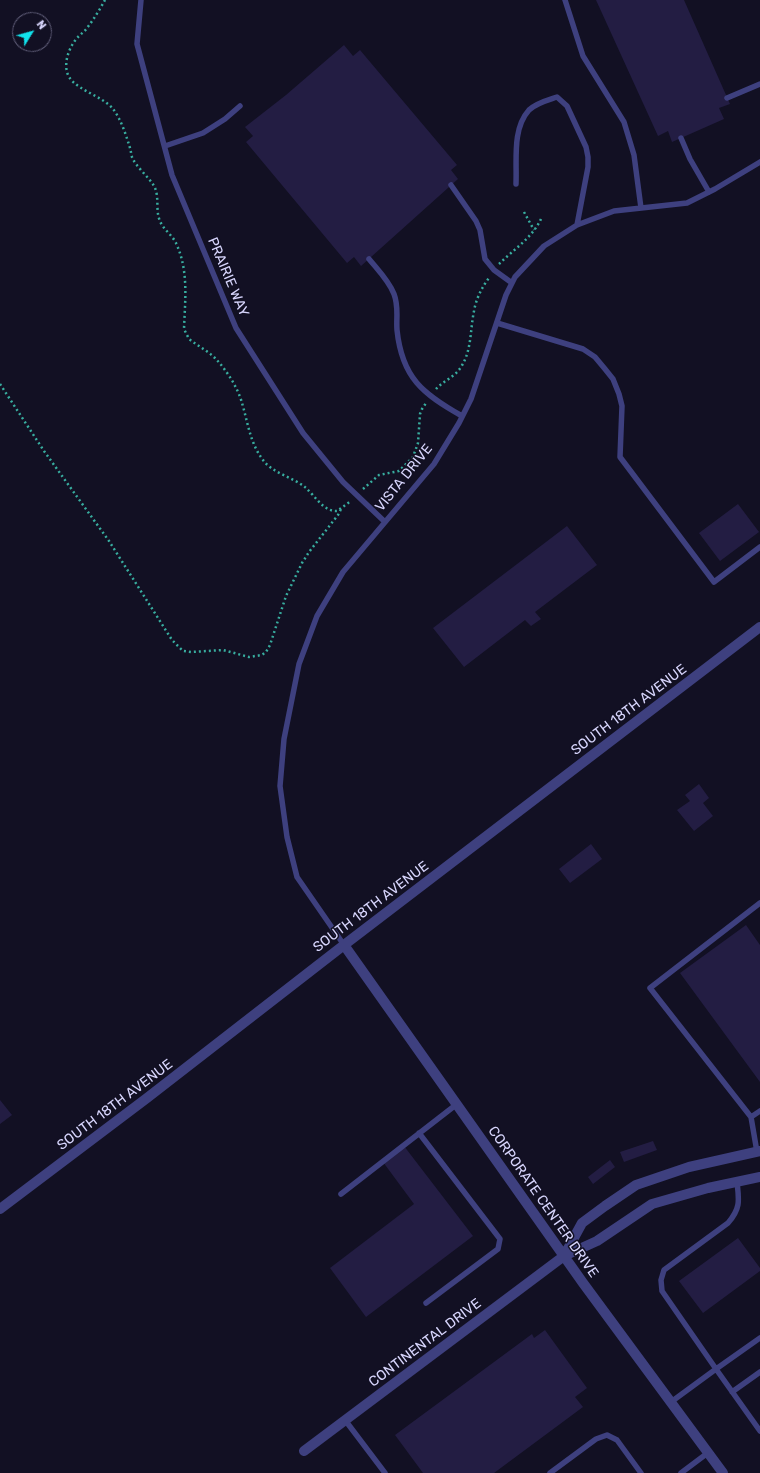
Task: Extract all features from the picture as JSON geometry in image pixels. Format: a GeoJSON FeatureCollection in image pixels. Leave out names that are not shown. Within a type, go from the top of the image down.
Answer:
{"type":"FeatureCollection","features":[{"type":"Feature","properties":{"kind":"street","name":"SOUTH 18TH AVENUE"},"geometry":{"type":"LineString","coordinates":[[0,1209],[760,627]]}},
{"type":"Feature","properties":{"kind":"street","name":"CORPORATE CENTER DRIVE"},"geometry":{"type":"LineString","coordinates":[[344,945],[564,1256],[723,1473]]}},
{"type":"Feature","properties":{"kind":"street","name":"CONTINENTAL DRIVE"},"geometry":{"type":"LineString","coordinates":[[564,1256],[582,1223],[636,1185],[689,1167],[759,1152]]}},
{"type":"Feature","properties":{"kind":"street","name":"CONTINENTAL DRIVE"},"geometry":{"type":"LineString","coordinates":[[304,1451],[564,1256],[597,1242],[652,1204],[708,1188],[760,1177]]}},
{"type":"Feature","properties":{"kind":"lane","name":"PRAIRIE WAY"},"geometry":{"type":"LineString","coordinates":[[140,0],[137,44],[172,175],[236,328],[303,433],[344,482],[385,522]]}},
{"type":"Feature","properties":{"kind":"lane"},"geometry":{"type":"LineString","coordinates":[[565,0],[583,56],[624,122],[634,155],[641,208]]}},
{"type":"Feature","properties":{"kind":"lane"},"geometry":{"type":"LineString","coordinates":[[727,98],[760,84]]}},
{"type":"Feature","properties":{"kind":"lane"},"geometry":{"type":"LineString","coordinates":[[516,184],[517,134],[524,118],[530,109],[557,97],[567,106],[586,147],[588,157],[588,167],[577,225]]}},
{"type":"Feature","properties":{"kind":"lane"},"geometry":{"type":"LineString","coordinates":[[164,146],[203,133],[225,119],[240,106]]}},
{"type":"Feature","properties":{"kind":"lane"},"geometry":{"type":"LineString","coordinates":[[681,138],[690,159],[709,192]]}},
{"type":"Feature","properties":{"kind":"lane","name":"VISTA DRIVE"},"geometry":{"type":"LineString","coordinates":[[344,945],[297,877],[287,837],[280,786],[284,739],[299,664],[317,616],[343,572],[434,464],[471,399],[506,294],[515,277],[544,246],[577,225],[614,211],[687,202],[709,192],[760,162]]}},
{"type":"Feature","properties":{"kind":"lane"},"geometry":{"type":"LineString","coordinates":[[451,185],[476,221],[480,230],[485,259],[494,270],[512,283]]}},
{"type":"Feature","properties":{"kind":"lane"},"geometry":{"type":"LineString","coordinates":[[369,259],[388,282],[394,292],[397,304],[399,345],[408,372],[417,384],[430,396],[462,416]]}},
{"type":"Feature","properties":{"kind":"lane"},"geometry":{"type":"LineString","coordinates":[[497,323],[583,349],[595,357],[613,379],[619,394],[622,406],[620,457],[714,582],[760,547]]}},
{"type":"Feature","properties":{"kind":"lane"},"geometry":{"type":"LineString","coordinates":[[759,1152],[751,1117],[650,988],[760,903]]}},
{"type":"Feature","properties":{"kind":"lane"},"geometry":{"type":"LineString","coordinates":[[341,1194],[457,1104]]}},
{"type":"Feature","properties":{"kind":"lane"},"geometry":{"type":"LineString","coordinates":[[751,1117],[760,1111]]}},
{"type":"Feature","properties":{"kind":"lane"},"geometry":{"type":"LineString","coordinates":[[419,1133],[500,1239],[498,1249],[426,1303]]}},
{"type":"Feature","properties":{"kind":"lane"},"geometry":{"type":"LineString","coordinates":[[736,1182],[739,1202],[736,1214],[728,1223],[664,1270],[661,1280],[662,1292],[760,1431]]}},
{"type":"Feature","properties":{"kind":"lane"},"geometry":{"type":"LineString","coordinates":[[671,1402],[760,1338]]}},
{"type":"Feature","properties":{"kind":"lane"},"geometry":{"type":"LineString","coordinates":[[732,1392],[760,1372]]}},
{"type":"Feature","properties":{"kind":"lane"},"geometry":{"type":"LineString","coordinates":[[346,1420],[385,1473]]}},
{"type":"Feature","properties":{"kind":"lane"},"geometry":{"type":"LineString","coordinates":[[550,1473],[596,1439],[607,1435],[617,1440],[641,1473]]}},
{"type":"Feature","properties":{"kind":"lane"},"geometry":{"type":"LineString","coordinates":[[681,1473],[709,1452]]}},
{"type":"Feature","properties":{"kind":"path"},"geometry":{"type":"LineString","coordinates":[[106,0],[86,30],[77,38],[71,48],[67,61],[67,72],[69,77],[75,84],[102,98],[112,108],[120,122],[130,147],[132,157],[154,186],[158,200],[158,218],[160,223],[175,242],[183,269],[186,290],[184,329],[186,335],[189,339],[216,359],[234,385],[242,402],[252,440],[263,462],[299,483],[325,508],[334,512],[341,509],[374,478],[382,473],[399,471],[413,457],[418,449],[422,409],[430,396],[442,383],[455,374],[462,366],[466,358],[472,332],[476,303],[483,288],[499,263],[525,240],[541,219]]}},
{"type":"Feature","properties":{"kind":"path"},"geometry":{"type":"LineString","coordinates":[[524,212],[534,230]]}},
{"type":"Feature","properties":{"kind":"path"},"geometry":{"type":"LineString","coordinates":[[0,384],[44,451],[109,541],[172,640],[183,651],[223,650],[249,657],[262,655],[266,652],[274,636],[286,596],[302,563],[341,509]]}},
{"type":"Feature","properties":{"kind":"building"},"geometry":{"type":"Polygon","coordinates":[[[596,0],[684,0],[730,104],[719,108],[724,119],[672,142],[668,131],[658,136],[596,0]]]}},
{"type":"Feature","properties":{"kind":"building"},"geometry":{"type":"Polygon","coordinates":[[[344,45],[353,56],[360,50],[457,165],[451,170],[458,179],[361,266],[354,257],[347,263],[246,142],[253,136],[245,127],[286,95],[344,45]]]}},
{"type":"Feature","properties":{"kind":"building"},"geometry":{"type":"Polygon","coordinates":[[[738,504],[759,532],[720,561],[699,533],[738,504]]]}},
{"type":"Feature","properties":{"kind":"building"},"geometry":{"type":"Polygon","coordinates":[[[567,526],[597,565],[535,612],[541,619],[531,626],[525,620],[464,667],[433,628],[567,526]]]}},
{"type":"Feature","properties":{"kind":"building"},"geometry":{"type":"Polygon","coordinates":[[[699,784],[709,798],[703,803],[713,816],[694,831],[677,810],[690,801],[685,795],[699,784]]]}},
{"type":"Feature","properties":{"kind":"building"},"geometry":{"type":"Polygon","coordinates":[[[591,844],[602,859],[570,883],[559,869],[591,844]]]}},
{"type":"Feature","properties":{"kind":"building"},"geometry":{"type":"Polygon","coordinates":[[[746,925],[760,945],[760,1082],[680,973],[746,925]]]}},
{"type":"Feature","properties":{"kind":"building"},"geometry":{"type":"Polygon","coordinates":[[[0,1100],[12,1115],[0,1124],[0,1100]]]}},
{"type":"Feature","properties":{"kind":"building"},"geometry":{"type":"Polygon","coordinates":[[[653,1141],[657,1150],[624,1162],[620,1152],[653,1141]]]}},
{"type":"Feature","properties":{"kind":"building"},"geometry":{"type":"Polygon","coordinates":[[[404,1146],[473,1236],[366,1317],[330,1268],[414,1204],[383,1162],[404,1146]]]}},
{"type":"Feature","properties":{"kind":"building"},"geometry":{"type":"Polygon","coordinates":[[[610,1160],[615,1167],[593,1184],[588,1177],[610,1160]]]}},
{"type":"Feature","properties":{"kind":"building"},"geometry":{"type":"Polygon","coordinates":[[[738,1238],[760,1268],[760,1271],[703,1313],[679,1281],[738,1238]]]}},
{"type":"Feature","properties":{"kind":"building"},"geometry":{"type":"Polygon","coordinates":[[[545,1330],[587,1388],[575,1397],[583,1407],[494,1473],[423,1473],[395,1435],[532,1334],[534,1338],[545,1330]]]}}]}
